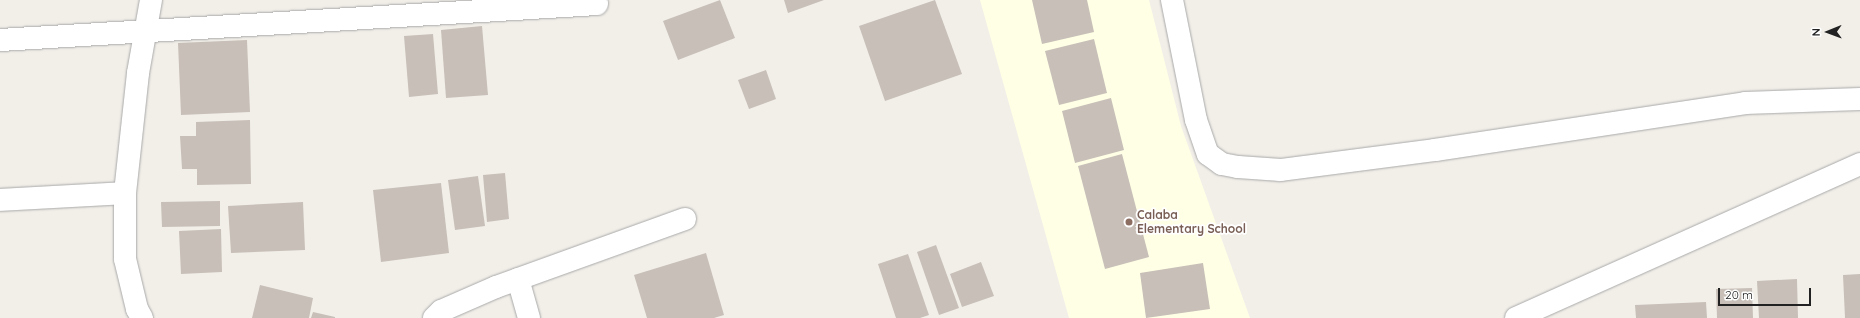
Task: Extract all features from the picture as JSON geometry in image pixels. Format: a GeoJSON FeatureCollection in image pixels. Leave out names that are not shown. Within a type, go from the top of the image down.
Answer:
{"type":"FeatureCollection","features":[{"type":"Feature","properties":{"kind":"street"},"geometry":{"type":"LineString","coordinates":[[142,318],[137,309],[125,259],[125,193],[138,73],[151,0]]}},
{"type":"Feature","properties":{"kind":"street"},"geometry":{"type":"LineString","coordinates":[[1172,0],[1196,120],[1208,154],[1222,164],[1238,168],[1281,170],[1297,168],[1435,150],[1745,103],[1860,99]]}},
{"type":"Feature","properties":{"kind":"street"},"geometry":{"type":"LineString","coordinates":[[0,40],[146,33],[547,3],[597,4]]}},
{"type":"Feature","properties":{"kind":"street"},"geometry":{"type":"LineString","coordinates":[[1516,318],[1860,164]]}},
{"type":"Feature","properties":{"kind":"street"},"geometry":{"type":"LineString","coordinates":[[0,200],[125,193]]}},
{"type":"Feature","properties":{"kind":"street"},"geometry":{"type":"LineString","coordinates":[[434,318],[441,311],[518,279],[686,219]]}},
{"type":"Feature","properties":{"kind":"street"},"geometry":{"type":"LineString","coordinates":[[518,279],[529,318]]}},
{"type":"Feature","properties":{"kind":"shaded area","name":"Calaba Elementary School"},"geometry":{"type":"Polygon","coordinates":[[[980,0],[1149,0],[1181,126],[1250,318],[1069,318],[980,0]]]}},
{"type":"Feature","properties":{"kind":"building"},"geometry":{"type":"Polygon","coordinates":[[[720,0],[735,38],[678,60],[663,21],[720,0]]]}},
{"type":"Feature","properties":{"kind":"building"},"geometry":{"type":"Polygon","coordinates":[[[784,0],[824,0],[788,13],[784,0]]]}},
{"type":"Feature","properties":{"kind":"building"},"geometry":{"type":"Polygon","coordinates":[[[935,0],[962,74],[885,101],[859,26],[935,0]]]}},
{"type":"Feature","properties":{"kind":"building"},"geometry":{"type":"Polygon","coordinates":[[[1032,0],[1087,0],[1094,32],[1042,44],[1032,0]]]}},
{"type":"Feature","properties":{"kind":"building"},"geometry":{"type":"Polygon","coordinates":[[[482,26],[488,95],[446,98],[441,30],[482,26]]]}},
{"type":"Feature","properties":{"kind":"building"},"geometry":{"type":"Polygon","coordinates":[[[433,34],[438,94],[409,97],[404,36],[433,34]]]}},
{"type":"Feature","properties":{"kind":"building"},"geometry":{"type":"Polygon","coordinates":[[[1094,39],[1107,93],[1059,105],[1045,51],[1094,39]]]}},
{"type":"Feature","properties":{"kind":"building"},"geometry":{"type":"Polygon","coordinates":[[[247,40],[250,112],[181,115],[178,43],[247,40]]]}},
{"type":"Feature","properties":{"kind":"building"},"geometry":{"type":"Polygon","coordinates":[[[766,70],[776,99],[749,109],[738,80],[766,70]]]}},
{"type":"Feature","properties":{"kind":"building"},"geometry":{"type":"Polygon","coordinates":[[[1111,98],[1124,150],[1075,163],[1062,111],[1111,98]]]}},
{"type":"Feature","properties":{"kind":"building"},"geometry":{"type":"Polygon","coordinates":[[[250,120],[251,184],[197,185],[197,169],[182,169],[180,136],[196,136],[196,122],[250,120]]]}},
{"type":"Feature","properties":{"kind":"building"},"geometry":{"type":"Polygon","coordinates":[[[1122,154],[1149,257],[1105,269],[1078,166],[1122,154]]]}},
{"type":"Feature","properties":{"kind":"building"},"geometry":{"type":"Polygon","coordinates":[[[505,173],[509,219],[487,222],[483,175],[505,173]]]}},
{"type":"Feature","properties":{"kind":"building"},"geometry":{"type":"Polygon","coordinates":[[[478,176],[485,226],[455,230],[448,180],[478,176]]]}},
{"type":"Feature","properties":{"kind":"building"},"geometry":{"type":"Polygon","coordinates":[[[441,183],[449,253],[381,262],[373,190],[441,183]]]}},
{"type":"Feature","properties":{"kind":"building"},"geometry":{"type":"Polygon","coordinates":[[[220,201],[220,226],[162,227],[161,202],[220,201]]]}},
{"type":"Feature","properties":{"kind":"building"},"geometry":{"type":"Polygon","coordinates":[[[303,202],[305,250],[231,253],[228,206],[303,202]]]}},
{"type":"Feature","properties":{"kind":"building"},"geometry":{"type":"Polygon","coordinates":[[[221,229],[222,272],[181,274],[179,231],[221,229]]]}},
{"type":"Feature","properties":{"kind":"building"},"geometry":{"type":"Polygon","coordinates":[[[936,245],[959,308],[939,315],[917,252],[936,245]]]}},
{"type":"Feature","properties":{"kind":"building"},"geometry":{"type":"Polygon","coordinates":[[[706,253],[724,315],[714,318],[647,318],[634,275],[706,253]]]}},
{"type":"Feature","properties":{"kind":"building"},"geometry":{"type":"Polygon","coordinates":[[[908,254],[929,315],[920,318],[896,318],[878,264],[908,254]]]}},
{"type":"Feature","properties":{"kind":"building"},"geometry":{"type":"Polygon","coordinates":[[[981,262],[994,296],[962,307],[950,274],[981,262]]]}},
{"type":"Feature","properties":{"kind":"building"},"geometry":{"type":"Polygon","coordinates":[[[1203,263],[1210,309],[1146,318],[1140,273],[1203,263]]]}},
{"type":"Feature","properties":{"kind":"building"},"geometry":{"type":"Polygon","coordinates":[[[1860,274],[1860,318],[1845,318],[1843,275],[1860,274]]]}},
{"type":"Feature","properties":{"kind":"building"},"geometry":{"type":"Polygon","coordinates":[[[1797,279],[1798,318],[1759,318],[1757,281],[1797,279]]]}},
{"type":"Feature","properties":{"kind":"building"},"geometry":{"type":"Polygon","coordinates":[[[260,285],[313,298],[309,318],[252,318],[260,285]]]}},
{"type":"Feature","properties":{"kind":"building"},"geometry":{"type":"Polygon","coordinates":[[[1752,288],[1753,318],[1717,318],[1716,289],[1752,288]]]}},
{"type":"Feature","properties":{"kind":"building"},"geometry":{"type":"Polygon","coordinates":[[[1706,302],[1707,318],[1636,318],[1635,305],[1706,302]]]}},
{"type":"Feature","properties":{"kind":"building"},"geometry":{"type":"Polygon","coordinates":[[[313,312],[335,317],[335,318],[311,318],[313,312]]]}},
{"type":"Feature","properties":{"kind":"place","name":"Calaba Elementary School"},"geometry":{"type":"Point","coordinates":[1129,222]}}]}
